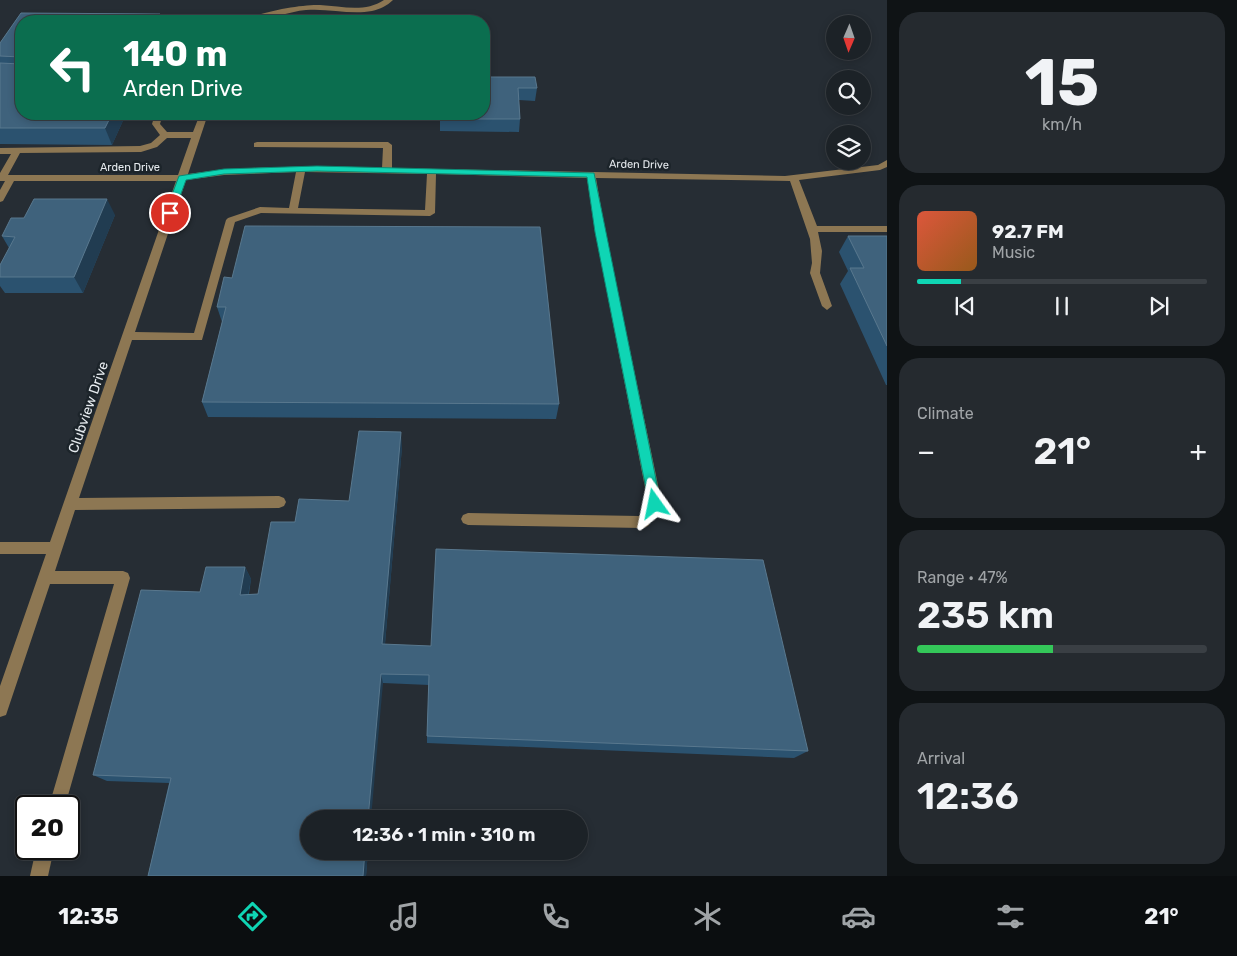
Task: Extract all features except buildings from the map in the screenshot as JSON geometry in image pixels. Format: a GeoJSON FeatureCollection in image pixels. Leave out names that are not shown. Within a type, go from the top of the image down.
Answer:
{"type":"FeatureCollection","features":[{"type":"Feature","properties":{"kind":"street"},"geometry":{"type":"LineString","coordinates":[[268,15],[313,7],[357,10],[384,5],[389,0]]}},
{"type":"Feature","properties":{"kind":"street"},"geometry":{"type":"LineString","coordinates":[[158,120],[156,124],[166,136]]}},
{"type":"Feature","properties":{"kind":"street","name":"Clubview Drive"},"geometry":{"type":"LineString","coordinates":[[0,709],[202,120]]}},
{"type":"Feature","properties":{"kind":"street"},"geometry":{"type":"LineString","coordinates":[[0,151],[141,149],[154,145],[166,136],[196,135]]}},
{"type":"Feature","properties":{"kind":"street"},"geometry":{"type":"LineString","coordinates":[[257,145],[388,145],[387,170]]}},
{"type":"Feature","properties":{"kind":"street"},"geometry":{"type":"LineString","coordinates":[[0,199],[4,178],[18,151]]}},
{"type":"Feature","properties":{"kind":"street","name":"Arden Drive"},"geometry":{"type":"LineString","coordinates":[[4,178],[182,178],[224,172],[301,169],[793,178],[880,167],[887,163]]}},
{"type":"Feature","properties":{"kind":"street"},"geometry":{"type":"LineString","coordinates":[[293,211],[301,169]]}},
{"type":"Feature","properties":{"kind":"street"},"geometry":{"type":"LineString","coordinates":[[128,336],[198,337],[231,220],[260,210],[430,213],[432,171]]}},
{"type":"Feature","properties":{"kind":"street"},"geometry":{"type":"LineString","coordinates":[[468,519],[643,522],[655,504],[600,232],[591,174]]}},
{"type":"Feature","properties":{"kind":"street"},"geometry":{"type":"LineString","coordinates":[[793,178],[812,229],[819,263],[815,273],[827,306]]}},
{"type":"Feature","properties":{"kind":"street"},"geometry":{"type":"LineString","coordinates":[[812,229],[887,229]]}},
{"type":"Feature","properties":{"kind":"street"},"geometry":{"type":"LineString","coordinates":[[70,504],[279,502]]}},
{"type":"Feature","properties":{"kind":"street"},"geometry":{"type":"LineString","coordinates":[[0,548],[55,548]]}},
{"type":"Feature","properties":{"kind":"street"},"geometry":{"type":"LineString","coordinates":[[45,577],[123,578],[60,795]]}},
{"type":"Feature","properties":{"kind":"street"},"geometry":{"type":"LineString","coordinates":[[39,876],[43,860]]}},
{"type":"Feature","properties":{"kind":"route"},"geometry":{"type":"LineString","coordinates":[[170,213],[182,178],[224,172],[317,169],[591,174],[600,232],[655,504]]}}]}
